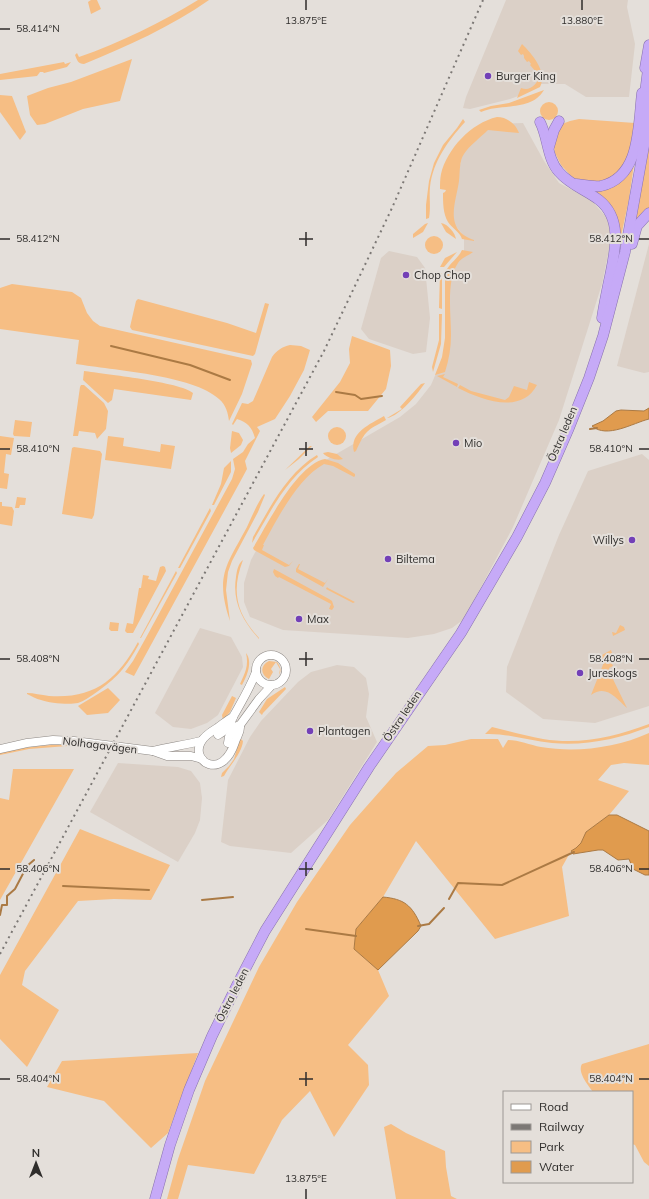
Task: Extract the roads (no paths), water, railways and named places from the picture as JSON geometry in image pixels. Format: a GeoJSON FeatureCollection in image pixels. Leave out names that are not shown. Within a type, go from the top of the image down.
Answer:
{"type":"FeatureCollection","features":[{"type":"Feature","properties":{"kind":"highway"},"geometry":{"type":"LineString","coordinates":[[572,184],[601,186],[610,182],[626,170],[632,160],[638,133],[646,55],[649,45]]}},
{"type":"Feature","properties":{"kind":"highway","name":"Östra leden"},"geometry":{"type":"LineString","coordinates":[[155,1199],[170,1145],[189,1090],[212,1036],[238,983],[266,931],[380,748],[474,608],[515,536],[566,427],[585,377],[621,250],[640,145],[649,61]]}},
{"type":"Feature","properties":{"kind":"highway","name":"Östra leden"},"geometry":{"type":"LineString","coordinates":[[369,767],[461,633],[517,537],[545,483],[569,428],[589,378],[614,295],[625,252],[644,146],[649,96]]}},
{"type":"Feature","properties":{"kind":"highway"},"geometry":{"type":"LineString","coordinates":[[549,148],[554,130],[559,121]]}},
{"type":"Feature","properties":{"kind":"highway"},"geometry":{"type":"LineString","coordinates":[[540,122],[553,164],[572,184],[600,201],[610,212],[614,222],[616,235],[615,252],[598,335]]}},
{"type":"Feature","properties":{"kind":"highway"},"geometry":{"type":"LineString","coordinates":[[614,295],[638,226],[649,213]]}},
{"type":"Feature","properties":{"kind":"street"},"geometry":{"type":"LineString","coordinates":[[272,655],[280,658],[285,664],[285,675],[279,683],[272,685],[263,683],[259,680],[256,672],[257,663],[265,656],[272,655]]}},
{"type":"Feature","properties":{"kind":"street","name":"Nolhagavägen"},"geometry":{"type":"LineString","coordinates":[[218,735],[231,724],[233,717],[252,684],[256,672]]}},
{"type":"Feature","properties":{"kind":"street"},"geometry":{"type":"LineString","coordinates":[[228,743],[229,737],[235,727],[240,725],[259,699],[272,685]]}},
{"type":"Feature","properties":{"kind":"street","name":"Nolhagavägen"},"geometry":{"type":"LineString","coordinates":[[153,751],[178,747],[204,739],[227,720],[233,717]]}},
{"type":"Feature","properties":{"kind":"street"},"geometry":{"type":"LineString","coordinates":[[229,756],[230,747],[228,743],[218,735],[210,735],[204,739],[199,750],[202,760],[207,764],[216,765],[223,762],[229,756],[235,740],[241,731],[240,725]]}},
{"type":"Feature","properties":{"kind":"street","name":"Nolhagavägen"},"geometry":{"type":"LineString","coordinates":[[0,749],[27,743],[53,740],[74,741],[153,751],[167,756],[185,756],[202,760]]}},
{"type":"Feature","properties":{"kind":"water"},"geometry":{"type":"Polygon","coordinates":[[[649,408],[649,419],[620,429],[605,431],[598,430],[592,426],[603,421],[616,411],[644,411],[649,408]]]}},
{"type":"Feature","properties":{"kind":"water"},"geometry":{"type":"Polygon","coordinates":[[[609,815],[617,815],[649,831],[649,875],[645,875],[633,869],[629,859],[618,860],[603,850],[573,854],[571,851],[581,843],[586,832],[609,815]]]}},
{"type":"Feature","properties":{"kind":"water"},"geometry":{"type":"Polygon","coordinates":[[[383,897],[397,899],[406,904],[411,908],[421,926],[418,931],[378,970],[354,949],[356,929],[383,897]]]}},
{"type":"Feature","properties":{"kind":"waterway"},"geometry":{"type":"LineString","coordinates":[[111,346],[190,365],[230,380]]}},
{"type":"Feature","properties":{"kind":"waterway"},"geometry":{"type":"LineString","coordinates":[[336,392],[355,395],[361,399],[382,396]]}},
{"type":"Feature","properties":{"kind":"waterway"},"geometry":{"type":"LineString","coordinates":[[590,429],[597,428]]}},
{"type":"Feature","properties":{"kind":"waterway"},"geometry":{"type":"LineString","coordinates":[[449,899],[458,883],[502,885],[574,852]]}},
{"type":"Feature","properties":{"kind":"waterway"},"geometry":{"type":"LineString","coordinates":[[0,915],[2,905],[7,905],[7,896],[15,889],[27,866],[34,860]]}},
{"type":"Feature","properties":{"kind":"waterway"},"geometry":{"type":"LineString","coordinates":[[63,886],[149,890]]}},
{"type":"Feature","properties":{"kind":"waterway"},"geometry":{"type":"LineString","coordinates":[[202,900],[233,897]]}},
{"type":"Feature","properties":{"kind":"waterway"},"geometry":{"type":"LineString","coordinates":[[418,926],[429,924],[444,908]]}},
{"type":"Feature","properties":{"kind":"waterway"},"geometry":{"type":"LineString","coordinates":[[306,929],[356,936]]}},
{"type":"Feature","properties":{"kind":"railway"},"geometry":{"type":"LineString","coordinates":[[0,954],[324,351],[392,208],[483,0]]}},
{"type":"Feature","properties":{"kind":"place","name":"Burger King"},"geometry":{"type":"Point","coordinates":[488,76]}},
{"type":"Feature","properties":{"kind":"place","name":"Chop Chop"},"geometry":{"type":"Point","coordinates":[406,275]}},
{"type":"Feature","properties":{"kind":"place","name":"Mio"},"geometry":{"type":"Point","coordinates":[456,443]}},
{"type":"Feature","properties":{"kind":"place","name":"Willys"},"geometry":{"type":"Point","coordinates":[632,540]}},
{"type":"Feature","properties":{"kind":"place","name":"Biltema"},"geometry":{"type":"Point","coordinates":[388,559]}},
{"type":"Feature","properties":{"kind":"place","name":"Max"},"geometry":{"type":"Point","coordinates":[299,619]}},
{"type":"Feature","properties":{"kind":"place","name":"Jureskogs"},"geometry":{"type":"Point","coordinates":[580,673]}},
{"type":"Feature","properties":{"kind":"place","name":"Plantagen"},"geometry":{"type":"Point","coordinates":[310,731]}}]}
